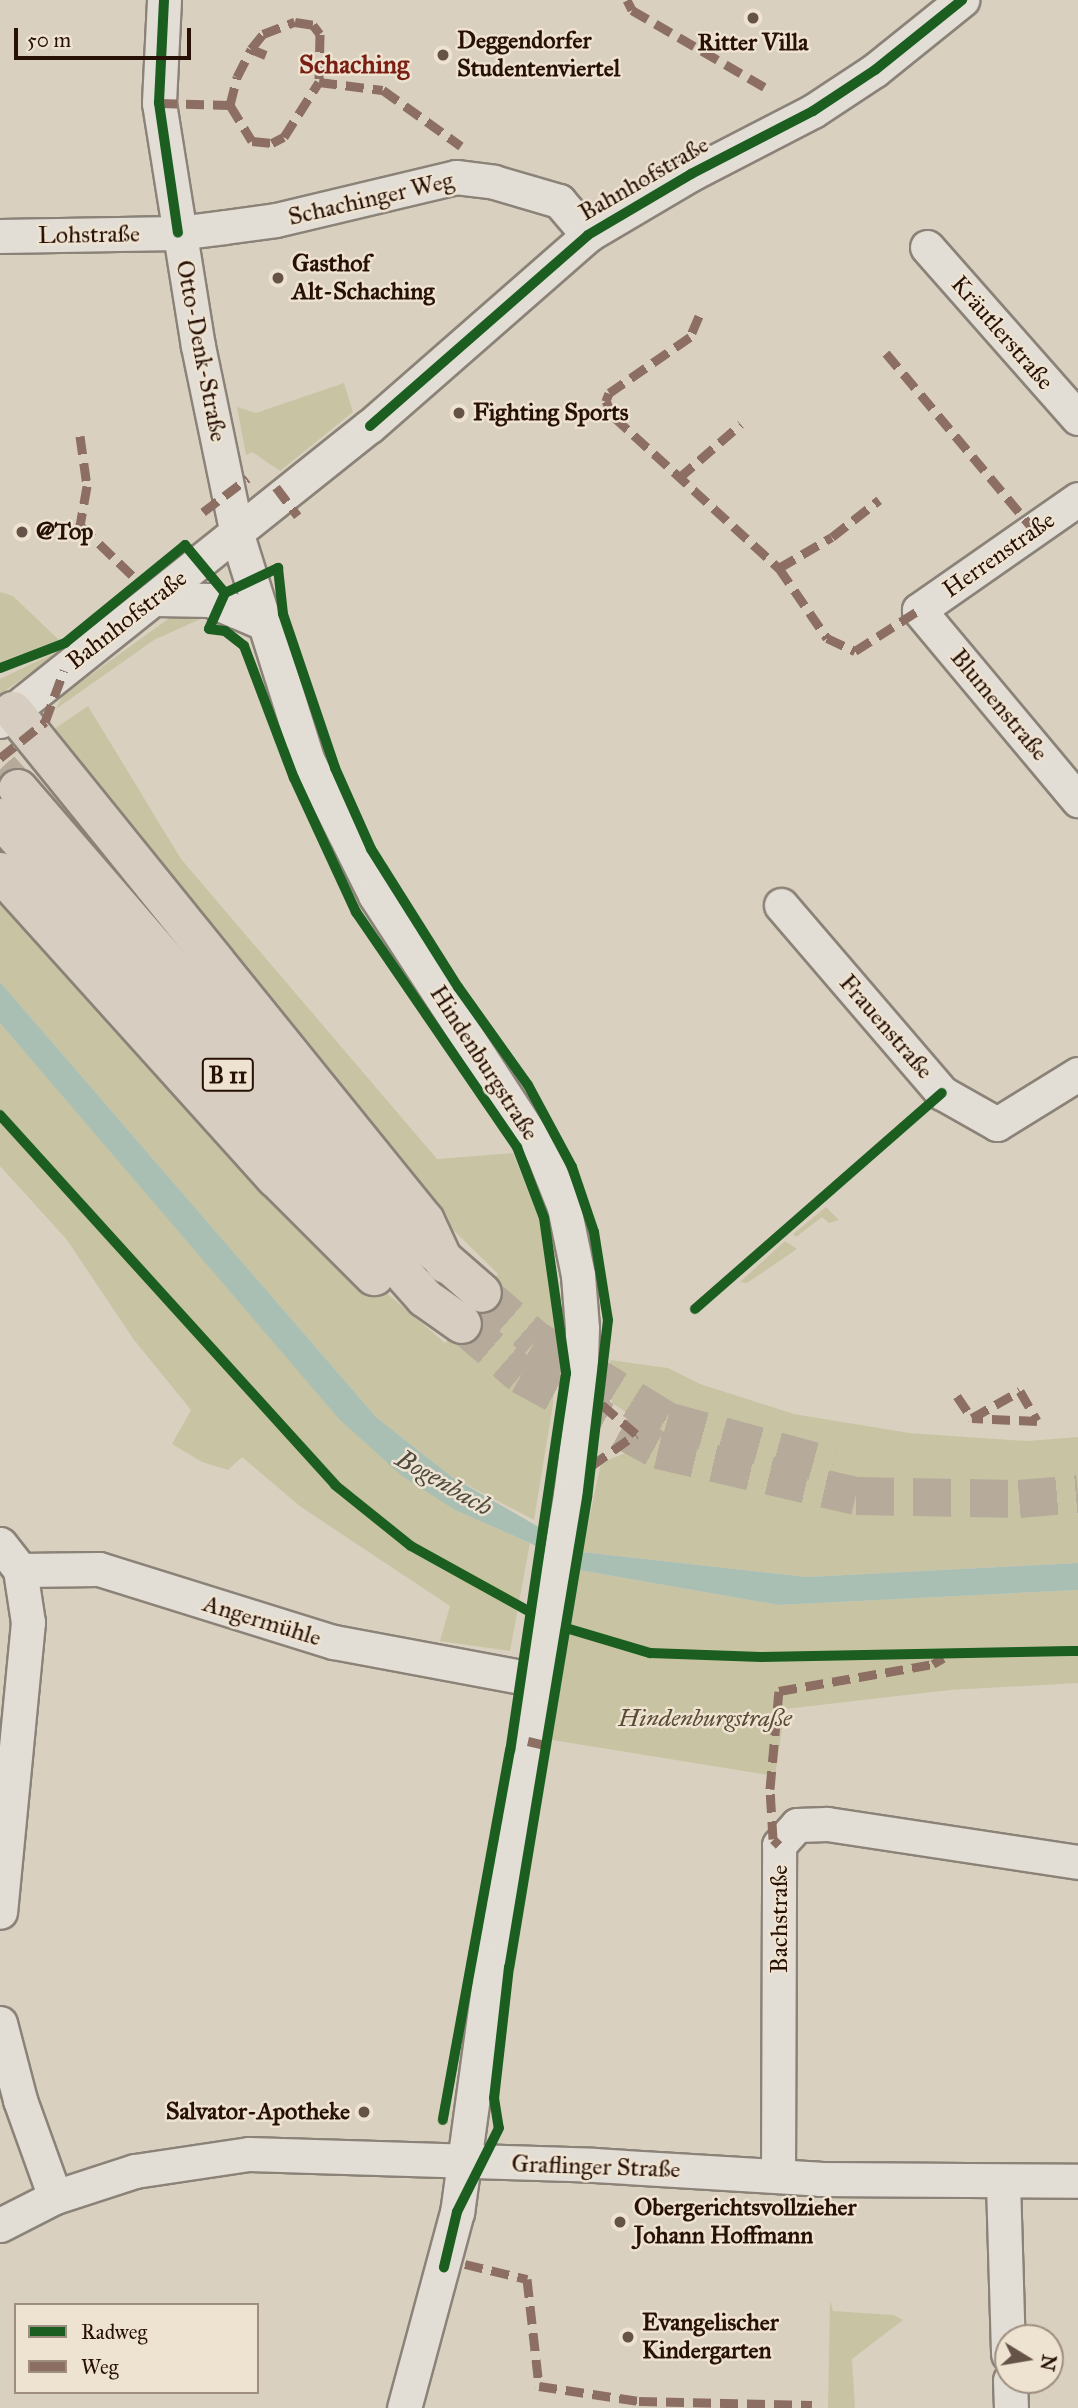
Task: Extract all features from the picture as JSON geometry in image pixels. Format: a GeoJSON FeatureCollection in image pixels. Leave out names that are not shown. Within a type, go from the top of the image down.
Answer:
{"type":"FeatureCollection","features":[{"type":"Feature","properties":{"kind":"highway","name":"B 11"},"geometry":{"type":"LineString","coordinates":[[0,872],[276,1178],[383,1285],[472,1309],[445,1264],[425,1221],[7,716]]}},
{"type":"Feature","properties":{"kind":"highway","name":"B 11"},"geometry":{"type":"LineString","coordinates":[[9,804],[328,1148],[445,1264]]}},
{"type":"Feature","properties":{"kind":"highway","name":"B 11"},"geometry":{"type":"LineString","coordinates":[[9,804],[425,1298]]}},
{"type":"Feature","properties":{"kind":"street","name":"Otto-Denk-Straße"},"geometry":{"type":"LineString","coordinates":[[164,0],[159,103],[178,233],[237,535]]}},
{"type":"Feature","properties":{"kind":"street","name":"Bahnhofstraße"},"geometry":{"type":"LineString","coordinates":[[7,716],[237,535],[370,426],[588,235],[691,174],[813,111],[875,70],[962,0]]}},
{"type":"Feature","properties":{"kind":"street","name":"Schachinger Weg"},"geometry":{"type":"LineString","coordinates":[[178,233],[276,220],[456,177],[494,182],[559,201],[588,235]]}},
{"type":"Feature","properties":{"kind":"street","name":"Lohstraße"},"geometry":{"type":"LineString","coordinates":[[0,236],[178,233]]}},
{"type":"Feature","properties":{"kind":"street","name":"Kräutlerstraße"},"geometry":{"type":"LineString","coordinates":[[926,247],[1078,418]]}},
{"type":"Feature","properties":{"kind":"street","name":"Herrenstraße"},"geometry":{"type":"LineString","coordinates":[[919,610],[1078,499]]}},
{"type":"Feature","properties":{"kind":"street","name":"Hindenburgstraße"},"geometry":{"type":"LineString","coordinates":[[237,535],[268,625],[307,759],[375,895],[542,1152],[564,1207],[578,1275],[582,1328],[579,1424],[570,1495],[538,1680],[464,2162],[436,2299],[404,2408]]}},
{"type":"Feature","properties":{"kind":"street"},"geometry":{"type":"LineString","coordinates":[[156,599],[210,600],[268,625]]}},
{"type":"Feature","properties":{"kind":"street","name":"Blumenstraße"},"geometry":{"type":"LineString","coordinates":[[919,610],[1078,800]]}},
{"type":"Feature","properties":{"kind":"street","name":"Frauenstraße"},"geometry":{"type":"LineString","coordinates":[[781,905],[942,1093],[997,1124],[1078,1074]]}},
{"type":"Feature","properties":{"kind":"street"},"geometry":{"type":"LineString","coordinates":[[0,1544],[20,1570],[28,1622],[0,1912]]}},
{"type":"Feature","properties":{"kind":"street","name":"Angermühle"},"geometry":{"type":"LineString","coordinates":[[20,1570],[99,1569],[334,1642],[538,1680]]}},
{"type":"Feature","properties":{"kind":"street","name":"Bachstraße"},"geometry":{"type":"LineString","coordinates":[[778,2176],[779,1845],[797,1825],[827,1824],[1078,1862]]}},
{"type":"Feature","properties":{"kind":"street"},"geometry":{"type":"LineString","coordinates":[[2,2044],[55,2197]]}},
{"type":"Feature","properties":{"kind":"street","name":"Graflinger Straße"},"geometry":{"type":"LineString","coordinates":[[0,2225],[55,2197],[135,2171],[248,2154],[778,2176],[1003,2183],[1078,2181]]}},
{"type":"Feature","properties":{"kind":"street"},"geometry":{"type":"LineString","coordinates":[[1003,2183],[1007,2324]]}},
{"type":"Feature","properties":{"kind":"green space"},"geometry":{"type":"Polygon","coordinates":[[[344,383],[353,412],[280,471],[252,452],[246,455],[237,407],[256,413],[344,383]]]}},
{"type":"Feature","properties":{"kind":"green space"},"geometry":{"type":"Polygon","coordinates":[[[0,592],[13,596],[59,640],[0,662],[0,592]]]}},
{"type":"Feature","properties":{"kind":"green space"},"geometry":{"type":"Polygon","coordinates":[[[175,614],[207,616],[154,640],[56,709],[63,695],[175,614]]]}},
{"type":"Feature","properties":{"kind":"green space"},"geometry":{"type":"Polygon","coordinates":[[[59,651],[60,653],[0,694],[0,679],[59,651]]]}},
{"type":"Feature","properties":{"kind":"green space"},"geometry":{"type":"Polygon","coordinates":[[[88,706],[181,859],[437,1159],[513,1153],[541,1224],[555,1309],[553,1404],[534,1520],[452,1477],[376,1417],[0,982],[0,890],[331,1245],[445,1343],[498,1274],[387,1165],[47,734],[88,706]]]}},
{"type":"Feature","properties":{"kind":"green space"},"geometry":{"type":"Polygon","coordinates":[[[0,1023],[83,1118],[455,1510],[530,1543],[510,1651],[440,1641],[450,1606],[301,1507],[242,1457],[228,1470],[202,1462],[172,1444],[191,1410],[134,1340],[67,1240],[0,1166],[0,1023]]]}},
{"type":"Feature","properties":{"kind":"green space"},"geometry":{"type":"Polygon","coordinates":[[[826,1207],[839,1220],[829,1223],[822,1217],[796,1237],[793,1234],[826,1207]]]}},
{"type":"Feature","properties":{"kind":"green space"},"geometry":{"type":"Polygon","coordinates":[[[785,1241],[797,1249],[747,1283],[740,1282],[785,1241]]]}},
{"type":"Feature","properties":{"kind":"green space"},"geometry":{"type":"Polygon","coordinates":[[[610,1360],[668,1368],[700,1384],[794,1414],[909,1433],[1027,1441],[1078,1437],[1078,1563],[808,1577],[582,1552],[601,1463],[652,1442],[653,1430],[612,1403],[610,1360]]]}},
{"type":"Feature","properties":{"kind":"green space"},"geometry":{"type":"Polygon","coordinates":[[[579,1570],[779,1605],[1078,1590],[1078,1683],[950,1690],[785,1709],[775,1776],[552,1740],[579,1570]]]}},
{"type":"Feature","properties":{"kind":"green space"},"geometry":{"type":"Polygon","coordinates":[[[830,2300],[833,2311],[894,2315],[903,2320],[852,2359],[855,2408],[828,2408],[830,2300]]]}},
{"type":"Feature","properties":{"kind":"water","name":"Bogenbach"},"geometry":{"type":"Polygon","coordinates":[[[0,982],[376,1417],[452,1477],[582,1552],[808,1577],[1078,1563],[1078,1590],[779,1605],[579,1570],[530,1543],[455,1510],[402,1476],[339,1419],[0,1023],[0,982]]]}},
{"type":"Feature","properties":{"kind":"tunnel"},"geometry":{"type":"LineString","coordinates":[[0,769],[18,789]]}},
{"type":"Feature","properties":{"kind":"tunnel"},"geometry":{"type":"LineString","coordinates":[[482,1293],[536,1340],[667,1421],[832,1466]]}},
{"type":"Feature","properties":{"kind":"tunnel"},"geometry":{"type":"LineString","coordinates":[[462,1324],[521,1375],[658,1450],[856,1496],[1019,1499],[1078,1494]]}},
{"type":"Feature","properties":{"kind":"marked path"},"geometry":{"type":"LineString","coordinates":[[627,0],[632,10],[766,88]]}},
{"type":"Feature","properties":{"kind":"marked path"},"geometry":{"type":"LineString","coordinates":[[159,103],[230,105],[237,77],[251,49],[263,34],[295,22],[313,25],[320,34],[319,82],[383,90],[461,146]]}},
{"type":"Feature","properties":{"kind":"marked path"},"geometry":{"type":"LineString","coordinates":[[251,49],[266,55]]}},
{"type":"Feature","properties":{"kind":"marked path"},"geometry":{"type":"LineString","coordinates":[[230,105],[252,141],[272,143],[284,137],[319,82]]}},
{"type":"Feature","properties":{"kind":"marked path"},"geometry":{"type":"LineString","coordinates":[[699,316],[690,337],[609,393],[606,401],[614,417],[779,568],[827,638],[855,651],[919,610]]}},
{"type":"Feature","properties":{"kind":"marked path"},"geometry":{"type":"LineString","coordinates":[[886,353],[1034,530]]}},
{"type":"Feature","properties":{"kind":"marked path"},"geometry":{"type":"LineString","coordinates":[[679,478],[741,424]]}},
{"type":"Feature","properties":{"kind":"marked path"},"geometry":{"type":"LineString","coordinates":[[80,436],[87,486],[80,525],[137,580]]}},
{"type":"Feature","properties":{"kind":"marked path"},"geometry":{"type":"LineString","coordinates":[[203,512],[248,478]]}},
{"type":"Feature","properties":{"kind":"marked path"},"geometry":{"type":"LineString","coordinates":[[276,487],[298,516]]}},
{"type":"Feature","properties":{"kind":"marked path"},"geometry":{"type":"LineString","coordinates":[[779,568],[832,537],[879,500]]}},
{"type":"Feature","properties":{"kind":"marked path"},"geometry":{"type":"LineString","coordinates":[[0,758],[45,722],[64,670]]}},
{"type":"Feature","properties":{"kind":"marked path"},"geometry":{"type":"LineString","coordinates":[[957,1396],[972,1418],[1020,1391],[1037,1421],[972,1418]]}},
{"type":"Feature","properties":{"kind":"marked path"},"geometry":{"type":"LineString","coordinates":[[591,1466],[636,1434],[600,1403]]}},
{"type":"Feature","properties":{"kind":"marked path"},"geometry":{"type":"LineString","coordinates":[[779,1845],[773,1839],[770,1789],[779,1691],[933,1664],[943,1658]]}},
{"type":"Feature","properties":{"kind":"marked path"},"geometry":{"type":"LineString","coordinates":[[528,1741],[546,1745]]}},
{"type":"Feature","properties":{"kind":"marked path"},"geometry":{"type":"LineString","coordinates":[[465,2264],[527,2279],[539,2386],[639,2401],[812,2405]]}},
{"type":"Feature","properties":{"kind":"cycle path"},"geometry":{"type":"LineString","coordinates":[[164,0],[159,103],[178,233]]}},
{"type":"Feature","properties":{"kind":"cycle path"},"geometry":{"type":"LineString","coordinates":[[370,426],[588,235],[691,174],[813,111],[875,70],[962,0]]}},
{"type":"Feature","properties":{"kind":"cycle path"},"geometry":{"type":"LineString","coordinates":[[0,668],[65,643],[185,545],[225,593],[209,629],[225,631],[244,646],[294,778],[356,912],[517,1147],[544,1218],[566,1373],[510,1750],[443,2120]]}},
{"type":"Feature","properties":{"kind":"cycle path"},"geometry":{"type":"LineString","coordinates":[[225,593],[278,568],[283,614],[335,768],[371,849],[458,987],[528,1085],[572,1167],[594,1232],[608,1320],[587,1498],[509,1967],[494,2098],[499,2128],[457,2212],[444,2267]]}},
{"type":"Feature","properties":{"kind":"cycle path"},"geometry":{"type":"LineString","coordinates":[[695,1309],[942,1093]]}},
{"type":"Feature","properties":{"kind":"cycle path"},"geometry":{"type":"LineString","coordinates":[[0,1115],[335,1485],[411,1546],[530,1612]]}},
{"type":"Feature","properties":{"kind":"cycle path"},"geometry":{"type":"LineString","coordinates":[[566,1628],[650,1653],[761,1657],[1078,1651]]}},
{"type":"Feature","properties":{"kind":"place","name":"Ritter Villa"},"geometry":{"type":"Point","coordinates":[753,18]}},
{"type":"Feature","properties":{"kind":"place","name":"Deggendorfer Studentenviertel"},"geometry":{"type":"Point","coordinates":[443,55]}},
{"type":"Feature","properties":{"kind":"place","name":"Gasthof Alt-Schaching"},"geometry":{"type":"Point","coordinates":[278,278]}},
{"type":"Feature","properties":{"kind":"place","name":"Fighting Sports"},"geometry":{"type":"Point","coordinates":[459,413]}},
{"type":"Feature","properties":{"kind":"place","name":"@Top"},"geometry":{"type":"Point","coordinates":[22,532]}},
{"type":"Feature","properties":{"kind":"place","name":"Salvator-Apotheke"},"geometry":{"type":"Point","coordinates":[364,2112]}},
{"type":"Feature","properties":{"kind":"place","name":"Obergerichtsvollzieher Johann Hoffmann"},"geometry":{"type":"Point","coordinates":[620,2222]}},
{"type":"Feature","properties":{"kind":"place","name":"Evangelischer Kindergarten"},"geometry":{"type":"Point","coordinates":[628,2337]}},
{"type":"Feature","properties":{"kind":"district","name":"Schaching"},"geometry":{"type":"Point","coordinates":[354,65]}}]}
